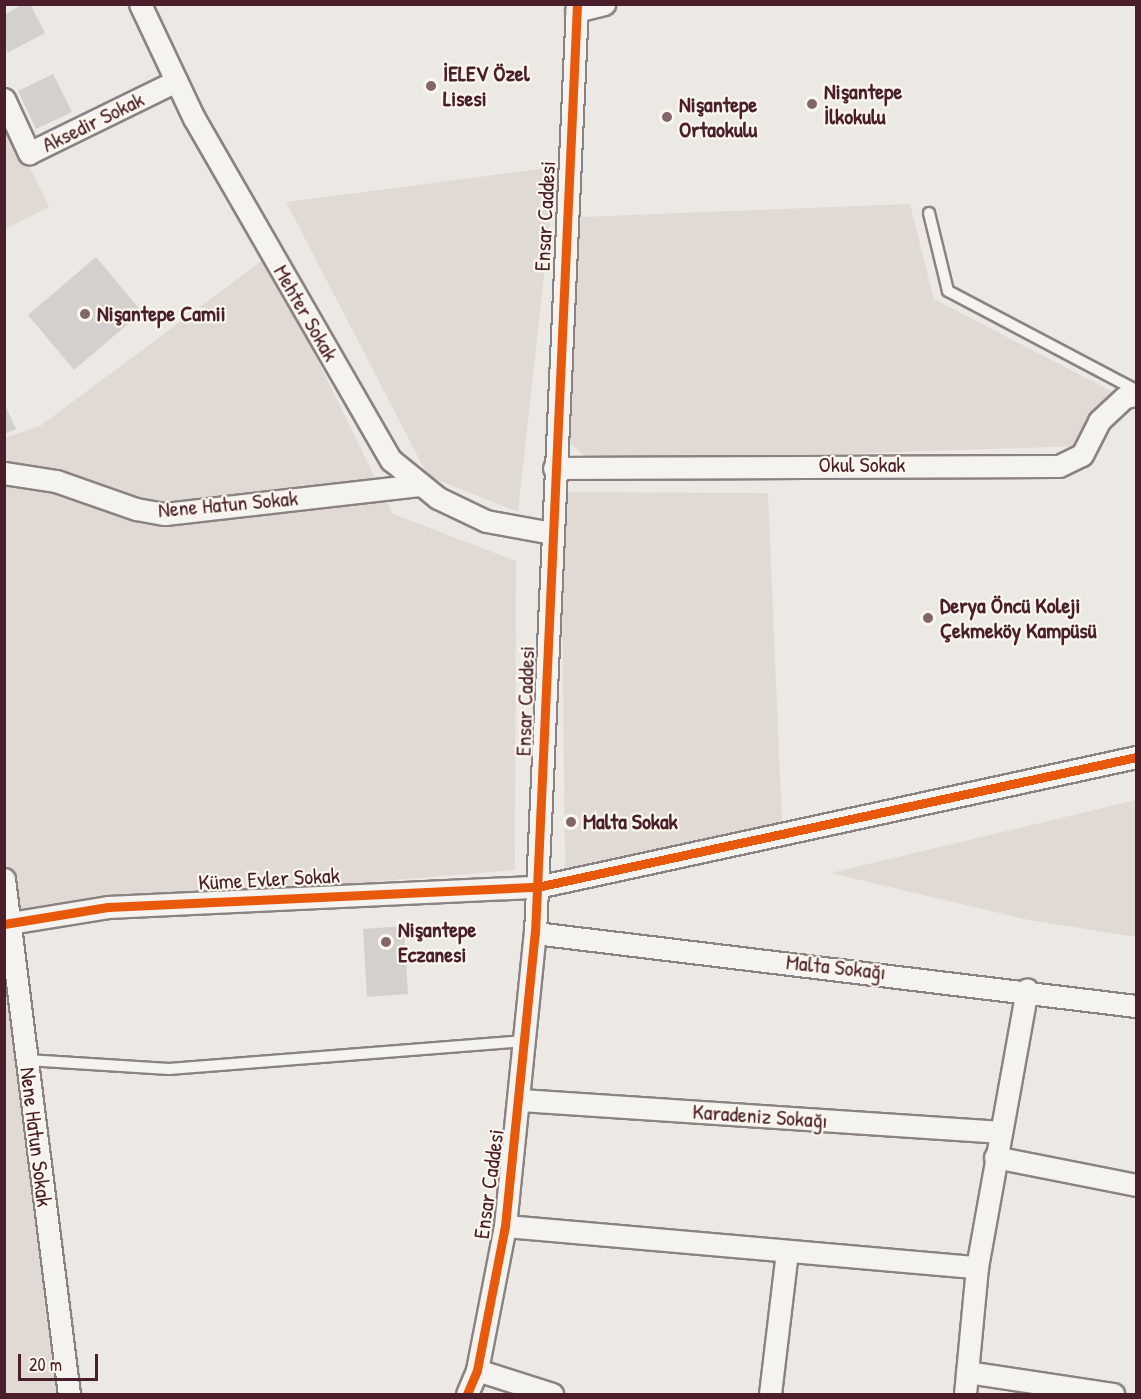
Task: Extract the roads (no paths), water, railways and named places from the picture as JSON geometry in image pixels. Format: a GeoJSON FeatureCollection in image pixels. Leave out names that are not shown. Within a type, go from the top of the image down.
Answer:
{"type":"FeatureCollection","features":[{"type":"Feature","properties":{"kind":"street","name":"Mehter Sokak"},"geometry":{"type":"LineString","coordinates":[[140,4],[176,81],[391,460],[421,485],[486,521],[552,533]]}},
{"type":"Feature","properties":{"kind":"street"},"geometry":{"type":"LineString","coordinates":[[577,8],[604,4]]}},
{"type":"Feature","properties":{"kind":"street","name":"Ensar Caddesi"},"geometry":{"type":"LineString","coordinates":[[467,1395],[477,1370],[505,1226],[520,1100],[535,933],[554,468],[577,8]]}},
{"type":"Feature","properties":{"kind":"street","name":"Aksedir Sokak"},"geometry":{"type":"LineString","coordinates":[[4,99],[30,153],[176,81]]}},
{"type":"Feature","properties":{"kind":"street","name":"Okul Sokak"},"geometry":{"type":"LineString","coordinates":[[554,468],[1059,466],[1082,454],[1099,421],[1125,397],[1137,395]]}},
{"type":"Feature","properties":{"kind":"street","name":"Nene Hatun Sokak"},"geometry":{"type":"LineString","coordinates":[[4,473],[56,481],[136,509],[165,514],[421,485]]}},
{"type":"Feature","properties":{"kind":"street","name":"Küme Evler Sokak"},"geometry":{"type":"LineString","coordinates":[[7,924],[108,907],[537,887],[1137,757]]}},
{"type":"Feature","properties":{"kind":"street","name":"Nene Hatun Sokak"},"geometry":{"type":"LineString","coordinates":[[4,879],[7,924],[27,1060],[69,1395]]}},
{"type":"Feature","properties":{"kind":"street","name":"Malta Sokağı"},"geometry":{"type":"LineString","coordinates":[[535,933],[1027,989],[1137,1006]]}},
{"type":"Feature","properties":{"kind":"street"},"geometry":{"type":"LineString","coordinates":[[965,1395],[977,1267],[999,1132],[1027,989]]}},
{"type":"Feature","properties":{"kind":"street","name":"Karadeniz Sokağı"},"geometry":{"type":"LineString","coordinates":[[520,1100],[999,1132]]}},
{"type":"Feature","properties":{"kind":"street"},"geometry":{"type":"LineString","coordinates":[[995,1157],[1137,1185]]}},
{"type":"Feature","properties":{"kind":"street"},"geometry":{"type":"LineString","coordinates":[[505,1226],[977,1267]]}},
{"type":"Feature","properties":{"kind":"street"},"geometry":{"type":"LineString","coordinates":[[770,1395],[787,1251]]}},
{"type":"Feature","properties":{"kind":"street"},"geometry":{"type":"LineString","coordinates":[[477,1370],[552,1395]]}},
{"type":"Feature","properties":{"kind":"street"},"geometry":{"type":"LineString","coordinates":[[967,1372],[1113,1395]]}},
{"type":"Feature","properties":{"kind":"lane"},"geometry":{"type":"LineString","coordinates":[[929,213],[948,291],[1137,390]]}},
{"type":"Feature","properties":{"kind":"lane"},"geometry":{"type":"LineString","coordinates":[[27,1060],[169,1069],[525,1041]]}},
{"type":"Feature","properties":{"kind":"place","name":"İELEV Özel Lisesi"},"geometry":{"type":"Point","coordinates":[431,86]}},
{"type":"Feature","properties":{"kind":"place","name":"Nişantepe İlkokulu"},"geometry":{"type":"Point","coordinates":[812,104]}},
{"type":"Feature","properties":{"kind":"place","name":"Nişantepe Ortaokulu"},"geometry":{"type":"Point","coordinates":[667,117]}},
{"type":"Feature","properties":{"kind":"place","name":"Nişantepe Camii"},"geometry":{"type":"Point","coordinates":[85,314]}},
{"type":"Feature","properties":{"kind":"place","name":"Derya Öncü Koleji Çekmeköy Kampüsü"},"geometry":{"type":"Point","coordinates":[928,618]}},
{"type":"Feature","properties":{"kind":"place","name":"Malta Sokak"},"geometry":{"type":"Point","coordinates":[571,822]}},
{"type":"Feature","properties":{"kind":"place","name":"Nişantepe Eczanesi"},"geometry":{"type":"Point","coordinates":[386,942]}}]}
